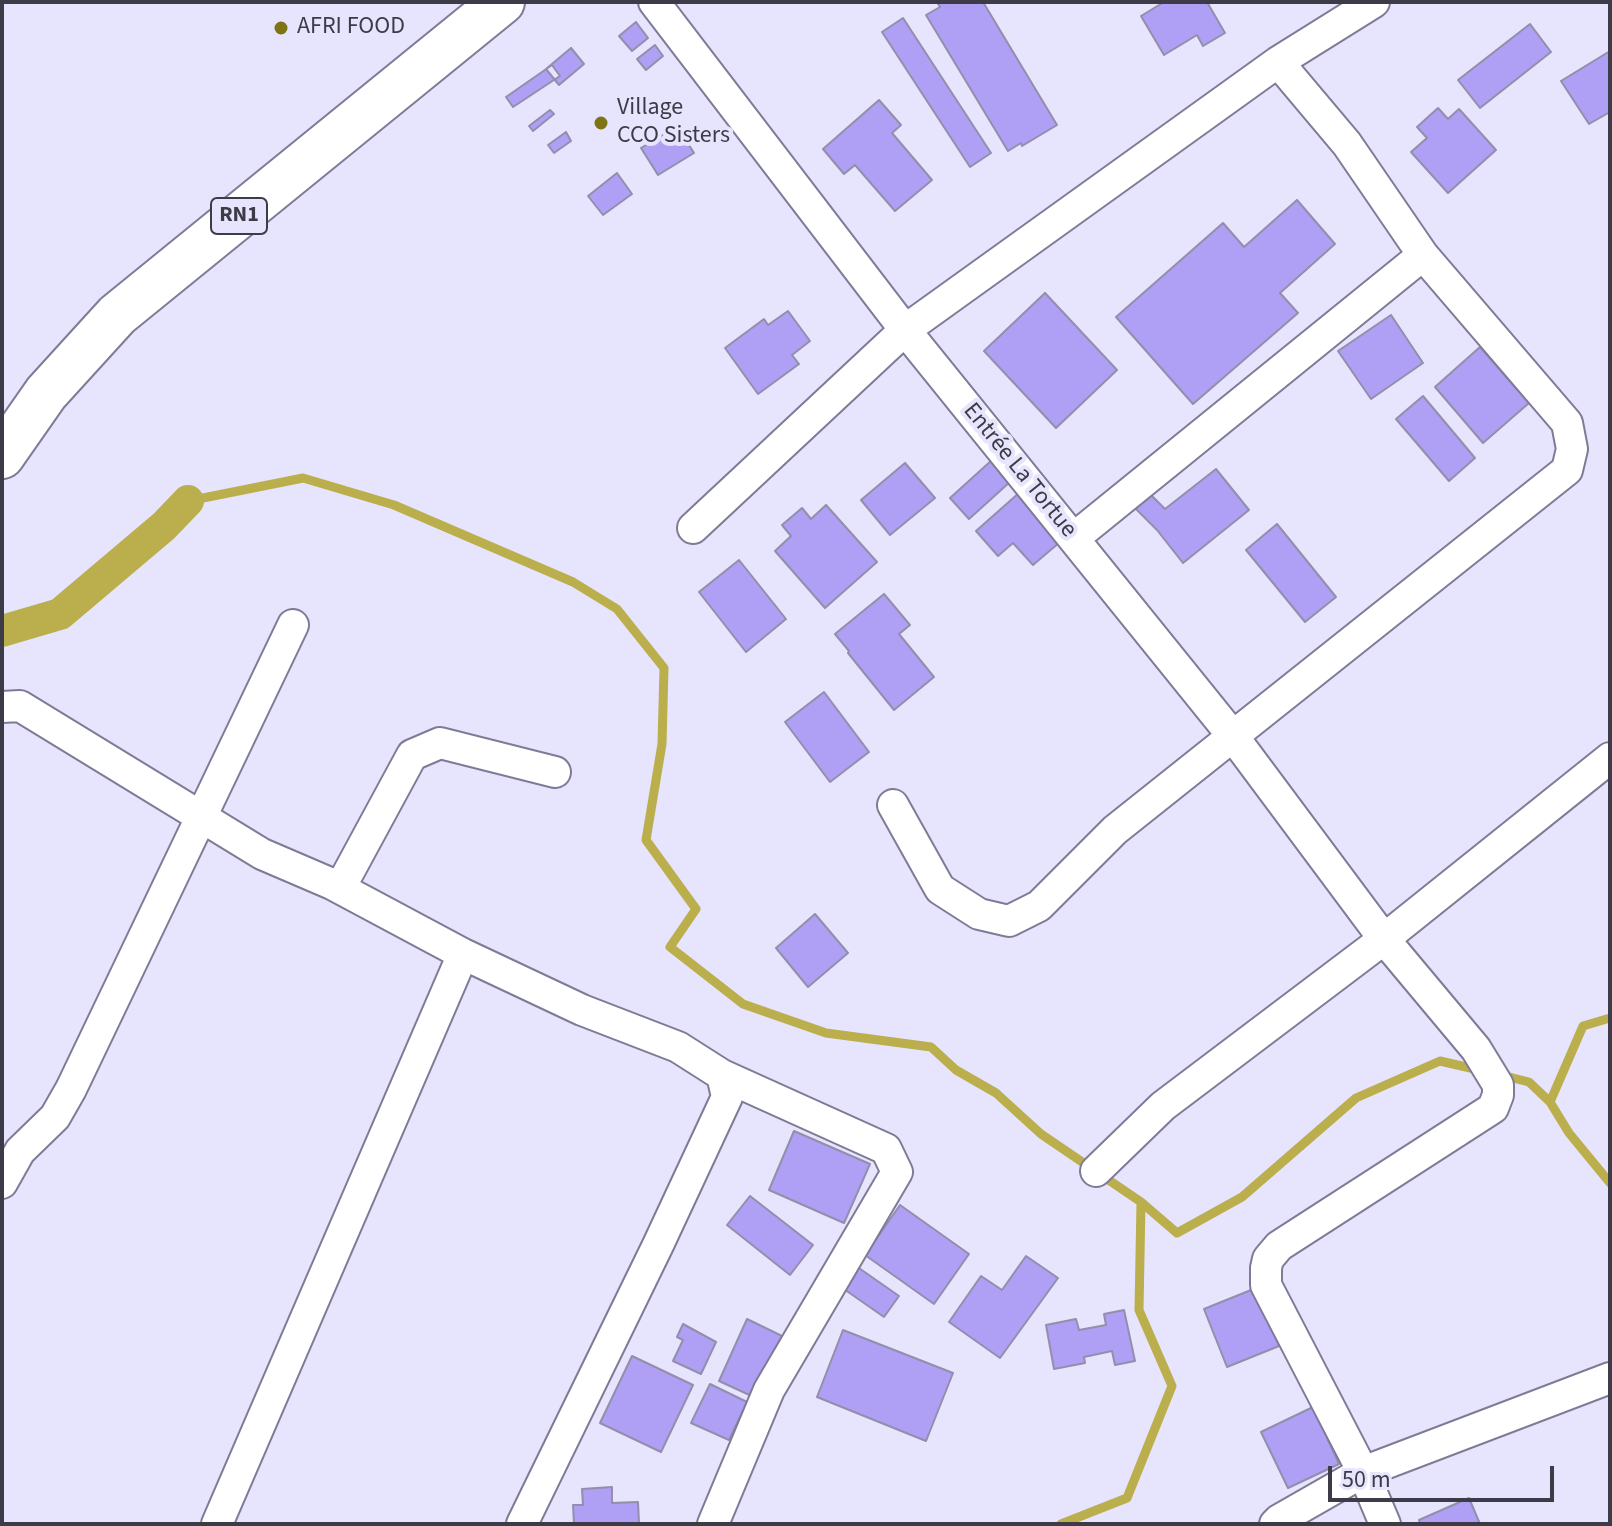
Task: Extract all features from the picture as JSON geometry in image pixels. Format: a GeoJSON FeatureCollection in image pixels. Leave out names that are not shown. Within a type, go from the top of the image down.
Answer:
{"type":"FeatureCollection","features":[{"type":"Feature","properties":{"kind":"highway","name":"RN1"},"geometry":{"type":"LineString","coordinates":[[2,456],[46,393],[117,315],[502,2]]}},
{"type":"Feature","properties":{"kind":"street","name":"Entrée La Tortue"},"geometry":{"type":"LineString","coordinates":[[654,2],[905,330],[1232,735],[1384,939],[1476,1049],[1498,1085],[1493,1108],[1279,1246],[1268,1259],[1266,1285],[1363,1472]]}},
{"type":"Feature","properties":{"kind":"street"},"geometry":{"type":"LineString","coordinates":[[693,528],[905,330],[1278,62],[1374,2]]}},
{"type":"Feature","properties":{"kind":"street"},"geometry":{"type":"LineString","coordinates":[[893,805],[940,889],[979,914],[1009,921],[1039,906],[1115,830],[1567,470],[1572,449],[1567,423],[1423,255],[1347,144],[1278,62]]}},
{"type":"Feature","properties":{"kind":"street"},"geometry":{"type":"LineString","coordinates":[[1074,538],[1423,255]]}},
{"type":"Feature","properties":{"kind":"street"},"geometry":{"type":"LineString","coordinates":[[2,1183],[20,1151],[55,1117],[71,1089],[293,625]]}},
{"type":"Feature","properties":{"kind":"street"},"geometry":{"type":"LineString","coordinates":[[2,707],[20,706],[262,854],[340,888],[463,954],[582,1010],[678,1047],[722,1075],[886,1149],[897,1172],[769,1390],[713,1524]]}},
{"type":"Feature","properties":{"kind":"street"},"geometry":{"type":"LineString","coordinates":[[340,888],[412,755],[440,743],[555,772]]}},
{"type":"Feature","properties":{"kind":"street"},"geometry":{"type":"LineString","coordinates":[[1096,1171],[1163,1106],[1384,939],[1610,758]]}},
{"type":"Feature","properties":{"kind":"street"},"geometry":{"type":"LineString","coordinates":[[217,1524],[463,954]]}},
{"type":"Feature","properties":{"kind":"street"},"geometry":{"type":"LineString","coordinates":[[522,1524],[727,1097],[722,1075]]}},
{"type":"Feature","properties":{"kind":"street"},"geometry":{"type":"LineString","coordinates":[[1275,1524],[1363,1472],[1610,1378]]}},
{"type":"Feature","properties":{"kind":"street"},"geometry":{"type":"LineString","coordinates":[[1363,1472],[1385,1524]]}},
{"type":"Feature","properties":{"kind":"building"},"geometry":{"type":"Polygon","coordinates":[[[937,2],[983,2],[1057,125],[1008,151],[926,15],[940,7],[937,2]]]}},
{"type":"Feature","properties":{"kind":"building"},"geometry":{"type":"Polygon","coordinates":[[[1164,2],[1207,2],[1225,33],[1203,46],[1197,35],[1164,55],[1141,16],[1164,2]]]}},
{"type":"Feature","properties":{"kind":"building"},"geometry":{"type":"Polygon","coordinates":[[[903,18],[991,153],[970,167],[882,32],[903,18]]]}},
{"type":"Feature","properties":{"kind":"building"},"geometry":{"type":"Polygon","coordinates":[[[636,22],[648,38],[632,51],[619,36],[636,22]]]}},
{"type":"Feature","properties":{"kind":"building"},"geometry":{"type":"Polygon","coordinates":[[[1530,24],[1551,52],[1480,108],[1458,80],[1530,24]]]}},
{"type":"Feature","properties":{"kind":"building"},"geometry":{"type":"Polygon","coordinates":[[[655,45],[663,56],[646,70],[637,59],[655,45]]]}},
{"type":"Feature","properties":{"kind":"building"},"geometry":{"type":"Polygon","coordinates":[[[571,48],[584,64],[559,85],[546,69],[571,48]]]}},
{"type":"Feature","properties":{"kind":"building"},"geometry":{"type":"Polygon","coordinates":[[[1610,51],[1610,112],[1589,124],[1561,81],[1610,51]]]}},
{"type":"Feature","properties":{"kind":"building"},"geometry":{"type":"Polygon","coordinates":[[[552,65],[560,76],[513,107],[506,97],[552,65]]]}},
{"type":"Feature","properties":{"kind":"building"},"geometry":{"type":"Polygon","coordinates":[[[879,100],[901,125],[892,133],[932,180],[895,211],[855,165],[844,174],[823,149],[879,100]]]}},
{"type":"Feature","properties":{"kind":"building"},"geometry":{"type":"Polygon","coordinates":[[[1438,108],[1448,119],[1459,109],[1496,150],[1448,193],[1411,152],[1427,138],[1417,127],[1438,108]]]}},
{"type":"Feature","properties":{"kind":"building"},"geometry":{"type":"Polygon","coordinates":[[[550,110],[554,114],[533,131],[529,126],[550,110]]]}},
{"type":"Feature","properties":{"kind":"building"},"geometry":{"type":"Polygon","coordinates":[[[677,126],[694,153],[658,175],[641,148],[677,126]]]}},
{"type":"Feature","properties":{"kind":"building"},"geometry":{"type":"Polygon","coordinates":[[[566,132],[571,141],[554,153],[548,145],[566,132]]]}},
{"type":"Feature","properties":{"kind":"building"},"geometry":{"type":"Polygon","coordinates":[[[617,173],[632,194],[603,215],[588,196],[617,173]]]}},
{"type":"Feature","properties":{"kind":"building"},"geometry":{"type":"Polygon","coordinates":[[[1297,200],[1335,244],[1280,293],[1298,313],[1193,404],[1116,317],[1223,223],[1244,247],[1297,200]]]}},
{"type":"Feature","properties":{"kind":"building"},"geometry":{"type":"Polygon","coordinates":[[[1045,293],[1117,370],[1056,428],[984,351],[1045,293]]]}},
{"type":"Feature","properties":{"kind":"building"},"geometry":{"type":"Polygon","coordinates":[[[788,311],[810,341],[792,355],[799,364],[758,394],[725,348],[764,319],[768,325],[788,311]]]}},
{"type":"Feature","properties":{"kind":"building"},"geometry":{"type":"Polygon","coordinates":[[[1391,315],[1423,363],[1371,399],[1338,351],[1391,315]]]}},
{"type":"Feature","properties":{"kind":"building"},"geometry":{"type":"Polygon","coordinates":[[[1480,347],[1529,403],[1483,443],[1435,387],[1480,347]]]}},
{"type":"Feature","properties":{"kind":"building"},"geometry":{"type":"Polygon","coordinates":[[[1423,396],[1475,458],[1449,481],[1396,419],[1423,396]]]}},
{"type":"Feature","properties":{"kind":"building"},"geometry":{"type":"Polygon","coordinates":[[[992,460],[1011,481],[969,519],[950,498],[992,460]]]}},
{"type":"Feature","properties":{"kind":"building"},"geometry":{"type":"Polygon","coordinates":[[[905,463],[935,498],[890,535],[861,500],[905,463]]]}},
{"type":"Feature","properties":{"kind":"building"},"geometry":{"type":"Polygon","coordinates":[[[1216,469],[1249,510],[1183,563],[1135,508],[1149,493],[1165,509],[1216,469]]]}},
{"type":"Feature","properties":{"kind":"building"},"geometry":{"type":"Polygon","coordinates":[[[1020,492],[1060,542],[1033,565],[1013,543],[998,556],[976,531],[1020,492]]]}},
{"type":"Feature","properties":{"kind":"building"},"geometry":{"type":"Polygon","coordinates":[[[826,505],[877,562],[825,608],[775,551],[791,536],[782,525],[802,508],[811,519],[826,505]]]}},
{"type":"Feature","properties":{"kind":"building"},"geometry":{"type":"Polygon","coordinates":[[[1277,524],[1336,597],[1305,622],[1246,550],[1277,524]]]}},
{"type":"Feature","properties":{"kind":"building"},"geometry":{"type":"Polygon","coordinates":[[[739,560],[786,619],[746,652],[699,592],[739,560]]]}},
{"type":"Feature","properties":{"kind":"building"},"geometry":{"type":"Polygon","coordinates":[[[884,594],[910,625],[899,634],[934,677],[894,710],[835,634],[884,594]]]}},
{"type":"Feature","properties":{"kind":"building"},"geometry":{"type":"Polygon","coordinates":[[[824,692],[869,752],[830,782],[785,722],[824,692]]]}},
{"type":"Feature","properties":{"kind":"building"},"geometry":{"type":"Polygon","coordinates":[[[815,914],[848,953],[808,987],[776,948],[815,914]]]}},
{"type":"Feature","properties":{"kind":"building"},"geometry":{"type":"Polygon","coordinates":[[[794,1131],[870,1164],[844,1223],[769,1190],[794,1131]]]}},
{"type":"Feature","properties":{"kind":"building"},"geometry":{"type":"Polygon","coordinates":[[[750,1196],[813,1245],[790,1275],[727,1225],[750,1196]]]}},
{"type":"Feature","properties":{"kind":"building"},"geometry":{"type":"Polygon","coordinates":[[[900,1205],[969,1254],[934,1304],[865,1255],[900,1205]]]}},
{"type":"Feature","properties":{"kind":"building"},"geometry":{"type":"Polygon","coordinates":[[[1026,1256],[1058,1278],[1000,1358],[949,1322],[981,1276],[1002,1290],[1026,1256]]]}},
{"type":"Feature","properties":{"kind":"building"},"geometry":{"type":"Polygon","coordinates":[[[856,1266],[899,1296],[884,1317],[841,1287],[856,1266]]]}},
{"type":"Feature","properties":{"kind":"building"},"geometry":{"type":"Polygon","coordinates":[[[1256,1288],[1279,1346],[1227,1367],[1204,1309],[1256,1288]]]}},
{"type":"Feature","properties":{"kind":"building"},"geometry":{"type":"Polygon","coordinates":[[[1124,1310],[1135,1361],[1115,1365],[1112,1351],[1084,1357],[1085,1363],[1054,1369],[1046,1325],[1076,1319],[1079,1330],[1106,1325],[1104,1314],[1124,1310]]]}},
{"type":"Feature","properties":{"kind":"building"},"geometry":{"type":"Polygon","coordinates":[[[747,1319],[784,1337],[756,1398],[719,1381],[747,1319]]]}},
{"type":"Feature","properties":{"kind":"building"},"geometry":{"type":"Polygon","coordinates":[[[683,1324],[716,1342],[701,1374],[673,1361],[683,1340],[677,1337],[683,1324]]]}},
{"type":"Feature","properties":{"kind":"building"},"geometry":{"type":"Polygon","coordinates":[[[843,1330],[953,1373],[926,1441],[817,1397],[843,1330]]]}},
{"type":"Feature","properties":{"kind":"building"},"geometry":{"type":"Polygon","coordinates":[[[632,1356],[693,1385],[661,1452],[600,1423],[632,1356]]]}},
{"type":"Feature","properties":{"kind":"building"},"geometry":{"type":"Polygon","coordinates":[[[710,1384],[747,1402],[729,1440],[691,1423],[710,1384]]]}},
{"type":"Feature","properties":{"kind":"building"},"geometry":{"type":"Polygon","coordinates":[[[1313,1407],[1339,1464],[1288,1488],[1261,1432],[1313,1407]]]}},
{"type":"Feature","properties":{"kind":"building"},"geometry":{"type":"Polygon","coordinates":[[[612,1487],[612,1503],[638,1502],[639,1524],[574,1524],[573,1505],[583,1505],[582,1489],[612,1487]]]}},
{"type":"Feature","properties":{"kind":"building"},"geometry":{"type":"Polygon","coordinates":[[[1469,1498],[1480,1524],[1420,1524],[1419,1520],[1469,1498]]]}},
{"type":"Feature","properties":{"kind":"waterway"},"geometry":{"type":"LineString","coordinates":[[188,501],[303,478],[394,505],[573,582],[617,609],[664,668],[662,744],[646,840],[696,909],[670,947],[743,1004],[826,1033],[931,1047],[956,1070],[996,1093],[1041,1134],[1141,1202],[1177,1233],[1242,1197],[1356,1098],[1440,1061],[1479,1070]]}},
{"type":"Feature","properties":{"kind":"waterway"},"geometry":{"type":"LineString","coordinates":[[2,631],[60,614],[164,526],[188,501]]}},
{"type":"Feature","properties":{"kind":"waterway"},"geometry":{"type":"LineString","coordinates":[[1550,1102],[1583,1026],[1610,1018]]}},
{"type":"Feature","properties":{"kind":"waterway"},"geometry":{"type":"LineString","coordinates":[[1501,1075],[1529,1082],[1550,1102],[1569,1133],[1610,1183]]}},
{"type":"Feature","properties":{"kind":"waterway"},"geometry":{"type":"LineString","coordinates":[[1061,1524],[1127,1498],[1172,1386],[1139,1310],[1141,1202]]}},
{"type":"Feature","properties":{"kind":"place","name":"AFRI FOOD"},"geometry":{"type":"Point","coordinates":[281,28]}},
{"type":"Feature","properties":{"kind":"place","name":"Village CCO Sisters"},"geometry":{"type":"Point","coordinates":[601,123]}}]}
